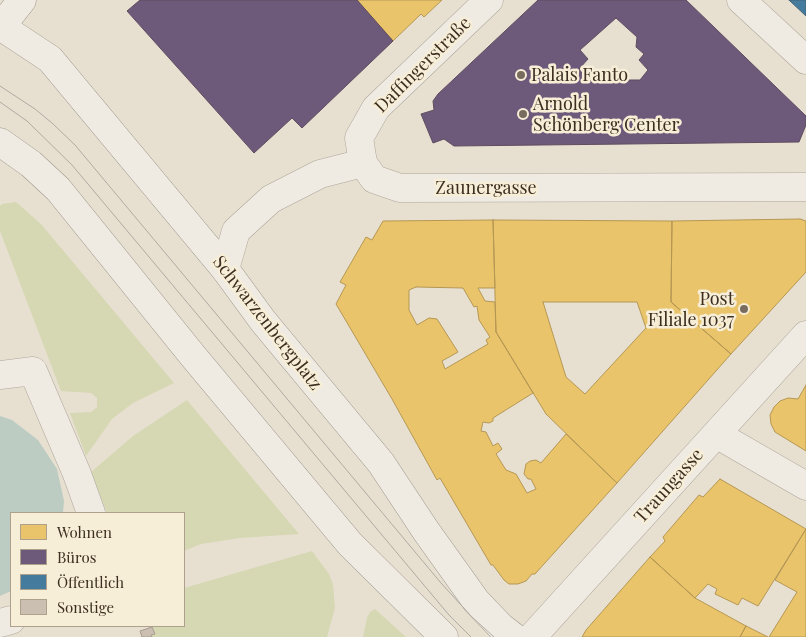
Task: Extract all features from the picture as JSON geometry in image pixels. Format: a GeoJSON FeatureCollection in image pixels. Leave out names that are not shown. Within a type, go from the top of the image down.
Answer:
{"type":"FeatureCollection","features":[{"type":"Feature","properties":{"kind":"street"},"geometry":{"type":"LineString","coordinates":[[0,26],[22,0]]}},
{"type":"Feature","properties":{"kind":"street","name":"Daffingerstraße"},"geometry":{"type":"LineString","coordinates":[[363,163],[359,138],[376,108],[489,0]]}},
{"type":"Feature","properties":{"kind":"street"},"geometry":{"type":"LineString","coordinates":[[741,0],[806,60]]}},
{"type":"Feature","properties":{"kind":"street","name":"Schwarzenbergplatz"},"geometry":{"type":"LineString","coordinates":[[0,26],[50,59],[225,269],[263,321],[381,463],[476,601],[501,627],[514,637]]}},
{"type":"Feature","properties":{"kind":"street"},"geometry":{"type":"LineString","coordinates":[[0,142],[31,164],[58,189],[193,356],[350,544],[444,637]]}},
{"type":"Feature","properties":{"kind":"street"},"geometry":{"type":"LineString","coordinates":[[225,269],[236,231],[271,199],[320,174],[363,163]]}},
{"type":"Feature","properties":{"kind":"street","name":"Zaunergasse"},"geometry":{"type":"LineString","coordinates":[[363,163],[374,179],[400,188],[806,187]]}},
{"type":"Feature","properties":{"kind":"street","name":"Traungasse"},"geometry":{"type":"LineString","coordinates":[[532,637],[806,335]]}},
{"type":"Feature","properties":{"kind":"street"},"geometry":{"type":"LineString","coordinates":[[0,375],[33,371],[77,474],[91,512]]}},
{"type":"Feature","properties":{"kind":"street"},"geometry":{"type":"LineString","coordinates":[[716,434],[806,486]]}},
{"type":"Feature","properties":{"kind":"green space"},"geometry":{"type":"Polygon","coordinates":[[[16,202],[41,224],[174,383],[133,403],[112,419],[86,456],[70,413],[91,412],[97,407],[97,398],[91,393],[61,391],[0,231],[0,206],[16,202]]]}},
{"type":"Feature","properties":{"kind":"green space"},"geometry":{"type":"Polygon","coordinates":[[[187,400],[299,534],[240,538],[201,544],[185,551],[185,512],[107,512],[91,472],[133,436],[187,400]]]}},
{"type":"Feature","properties":{"kind":"green space"},"geometry":{"type":"Polygon","coordinates":[[[312,551],[329,574],[333,584],[335,608],[327,637],[152,637],[151,635],[155,634],[152,627],[185,627],[185,588],[312,551]]]}},
{"type":"Feature","properties":{"kind":"green space"},"geometry":{"type":"Polygon","coordinates":[[[375,609],[406,637],[363,637],[367,618],[370,612],[375,609]]]}},
{"type":"Feature","properties":{"kind":"shaded area"},"geometry":{"type":"Polygon","coordinates":[[[0,416],[12,420],[38,440],[57,469],[64,501],[63,512],[10,512],[10,591],[0,596],[0,416]]]}},
{"type":"Feature","properties":{"kind":"building: Wohnen"},"geometry":{"type":"Polygon","coordinates":[[[357,0],[442,0],[424,17],[421,14],[393,41],[357,0]]]}},
{"type":"Feature","properties":{"kind":"building: Wohnen"},"geometry":{"type":"Polygon","coordinates":[[[800,219],[806,221],[806,272],[731,354],[671,302],[672,221],[800,219]]]}},
{"type":"Feature","properties":{"kind":"building: Wohnen"},"geometry":{"type":"Polygon","coordinates":[[[493,220],[672,221],[671,302],[731,354],[617,483],[546,414],[496,332],[493,220]],[[543,302],[566,377],[585,394],[646,328],[637,302],[543,302]]]}},
{"type":"Feature","properties":{"kind":"building: Wohnen"},"geometry":{"type":"Polygon","coordinates":[[[493,220],[495,288],[478,288],[485,301],[495,302],[496,332],[533,393],[493,418],[493,421],[489,423],[483,422],[481,431],[486,432],[493,446],[498,443],[502,449],[496,454],[506,470],[516,474],[527,493],[536,489],[531,479],[528,479],[524,474],[526,464],[536,460],[541,463],[566,434],[617,483],[535,574],[532,574],[526,581],[518,584],[509,584],[491,565],[440,478],[437,480],[336,304],[346,285],[340,282],[366,237],[372,240],[383,221],[493,220]],[[416,287],[409,290],[409,310],[417,325],[429,318],[437,319],[458,352],[442,361],[445,369],[488,344],[486,340],[490,337],[479,320],[477,306],[474,307],[463,288],[416,287]]]}},
{"type":"Feature","properties":{"kind":"building: Wohnen"},"geometry":{"type":"Polygon","coordinates":[[[806,385],[806,451],[775,432],[771,424],[770,415],[780,401],[788,398],[798,399],[806,385]]]}},
{"type":"Feature","properties":{"kind":"building: Wohnen"},"geometry":{"type":"Polygon","coordinates":[[[720,479],[806,529],[758,606],[742,598],[738,605],[715,594],[717,589],[708,584],[695,598],[650,557],[665,541],[663,537],[699,495],[703,497],[720,479]]]}},
{"type":"Feature","properties":{"kind":"building: Wohnen"},"geometry":{"type":"Polygon","coordinates":[[[806,529],[806,637],[769,637],[797,592],[775,580],[806,529]]]}},
{"type":"Feature","properties":{"kind":"building: Wohnen"},"geometry":{"type":"Polygon","coordinates":[[[650,557],[695,598],[746,626],[740,637],[582,637],[650,557]]]}},
{"type":"Feature","properties":{"kind":"building: Wohnen"},"geometry":{"type":"Polygon","coordinates":[[[746,626],[768,637],[740,637],[746,626]]]}},
{"type":"Feature","properties":{"kind":"building: Büros"},"geometry":{"type":"Polygon","coordinates":[[[140,0],[357,0],[393,41],[302,128],[292,118],[254,153],[127,11],[140,0]]]}},
{"type":"Feature","properties":{"kind":"building: Büros","name":"Palais Fanto"},"geometry":{"type":"Polygon","coordinates":[[[538,0],[686,0],[806,116],[806,125],[799,142],[454,146],[444,139],[433,143],[421,114],[434,110],[433,101],[438,94],[538,0]],[[616,18],[580,50],[588,59],[579,69],[587,80],[640,80],[648,70],[639,60],[644,54],[636,47],[637,37],[616,18]]]}},
{"type":"Feature","properties":{"kind":"building: Öffentlich"},"geometry":{"type":"Polygon","coordinates":[[[789,0],[806,0],[806,16],[789,0]]]}},
{"type":"Feature","properties":{"kind":"building: Sonstige"},"geometry":{"type":"Polygon","coordinates":[[[152,627],[155,634],[151,635],[152,637],[142,637],[140,631],[152,627]]]}},
{"type":"Feature","properties":{"kind":"tram line"},"geometry":{"type":"LineString","coordinates":[[0,86],[35,109],[75,145],[441,583],[472,617],[494,637]]}},
{"type":"Feature","properties":{"kind":"tram line"},"geometry":{"type":"LineString","coordinates":[[0,102],[27,121],[72,165],[449,615],[471,637]]}},
{"type":"Feature","properties":{"kind":"place","name":"Palais Fanto"},"geometry":{"type":"Point","coordinates":[521,75]}},
{"type":"Feature","properties":{"kind":"place","name":"Arnold Schönberg Center"},"geometry":{"type":"Point","coordinates":[523,114]}},
{"type":"Feature","properties":{"kind":"place","name":"Post Filiale 1037"},"geometry":{"type":"Point","coordinates":[744,309]}}]}
